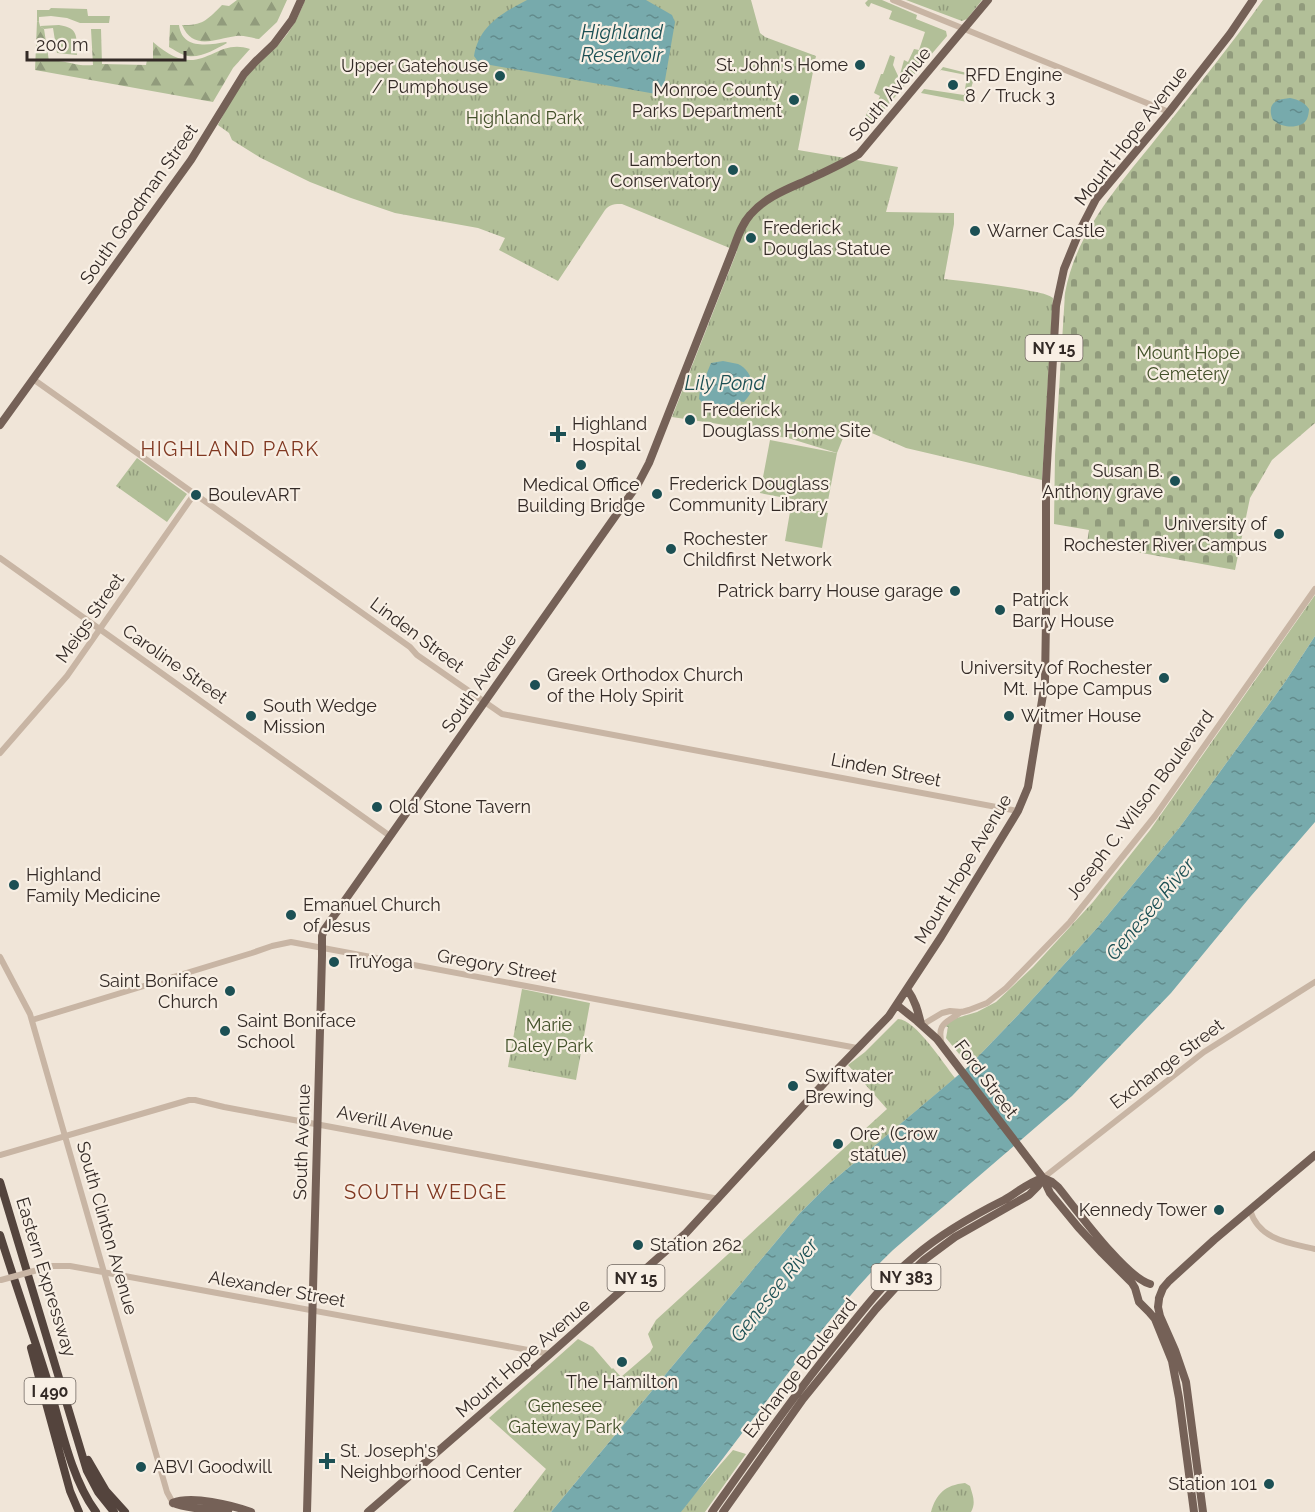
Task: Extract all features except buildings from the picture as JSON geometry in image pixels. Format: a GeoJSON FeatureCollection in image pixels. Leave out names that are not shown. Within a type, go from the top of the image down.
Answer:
{"type":"FeatureCollection","features":[{"type":"Feature","properties":{"kind":"highway","name":"Eastern Expressway"},"geometry":{"type":"LineString","coordinates":[[0,1182],[89,1476],[114,1512]]}},
{"type":"Feature","properties":{"kind":"highway","name":"Eastern Expressway"},"geometry":{"type":"LineString","coordinates":[[0,1235],[76,1476],[96,1512]]}},
{"type":"Feature","properties":{"kind":"highway"},"geometry":{"type":"LineString","coordinates":[[10,1267],[64,1473],[79,1512]]}},
{"type":"Feature","properties":{"kind":"highway"},"geometry":{"type":"LineString","coordinates":[[74,1427],[98,1478],[125,1512]]}},
{"type":"Feature","properties":{"kind":"highway"},"geometry":{"type":"LineString","coordinates":[[89,1476],[108,1512]]}},
{"type":"Feature","properties":{"kind":"main road","name":"South Goodman Street"},"geometry":{"type":"LineString","coordinates":[[0,426],[190,160],[244,74],[274,44],[292,20],[301,0]]}},
{"type":"Feature","properties":{"kind":"main road","name":"South Avenue"},"geometry":{"type":"LineString","coordinates":[[307,1512],[322,936],[324,930],[643,476],[743,225],[750,215],[758,206],[780,192],[841,165],[859,154],[988,0]]}},
{"type":"Feature","properties":{"kind":"main road","name":"Mount Hope Avenue"},"geometry":{"type":"LineString","coordinates":[[368,1512],[680,1239],[889,1016],[1018,811],[1028,787],[1046,678],[1046,481],[1056,306],[1068,255],[1096,199],[1169,112],[1254,0]]}},
{"type":"Feature","properties":{"kind":"main road"},"geometry":{"type":"LineString","coordinates":[[907,989],[913,998],[922,1024]]}},
{"type":"Feature","properties":{"kind":"main road","name":"Ford Street"},"geometry":{"type":"LineString","coordinates":[[897,1005],[922,1024],[944,1049],[1032,1163],[1049,1191],[1094,1245],[1132,1283],[1137,1296]]}},
{"type":"Feature","properties":{"kind":"main road"},"geometry":{"type":"LineString","coordinates":[[1194,1512],[1173,1361],[1154,1317],[1141,1305],[1137,1296],[1141,1287],[1161,1282],[1315,1155]]}},
{"type":"Feature","properties":{"kind":"main road","name":"Ford Street"},"geometry":{"type":"LineString","coordinates":[[1043,1178],[1058,1187],[1132,1274],[1150,1284]]}},
{"type":"Feature","properties":{"kind":"main road","name":"Exchange Boulevard"},"geometry":{"type":"LineString","coordinates":[[723,1512],[809,1392],[896,1287],[924,1260],[955,1237],[1032,1193],[1043,1178]]}},
{"type":"Feature","properties":{"kind":"main road","name":"Exchange Boulevard"},"geometry":{"type":"LineString","coordinates":[[712,1512],[806,1381],[875,1295],[910,1260],[940,1236],[964,1220],[1043,1178]]}},
{"type":"Feature","properties":{"kind":"main road"},"geometry":{"type":"LineString","coordinates":[[1141,1305],[1151,1307],[1156,1305],[1165,1285],[1214,1240]]}},
{"type":"Feature","properties":{"kind":"main road"},"geometry":{"type":"LineString","coordinates":[[1150,1284],[1158,1290],[1160,1316],[1186,1382],[1203,1512]]}},
{"type":"Feature","properties":{"kind":"main road"},"geometry":{"type":"LineString","coordinates":[[174,1509],[185,1500],[233,1506],[250,1512]]}},
{"type":"Feature","properties":{"kind":"main road"},"geometry":{"type":"LineString","coordinates":[[174,1509],[182,1506],[228,1512]]}},
{"type":"Feature","properties":{"kind":"street"},"geometry":{"type":"LineString","coordinates":[[893,0],[1169,112]]}},
{"type":"Feature","properties":{"kind":"street","name":"Linden Street"},"geometry":{"type":"LineString","coordinates":[[33,379],[502,714],[1018,811]]}},
{"type":"Feature","properties":{"kind":"street","name":"Meigs Street"},"geometry":{"type":"LineString","coordinates":[[0,753],[67,676],[195,493]]}},
{"type":"Feature","properties":{"kind":"street","name":"Caroline Street"},"geometry":{"type":"LineString","coordinates":[[0,558],[390,836]]}},
{"type":"Feature","properties":{"kind":"street","name":"Joseph C. Wilson Boulevard"},"geometry":{"type":"LineString","coordinates":[[944,1049],[940,1032],[942,1026],[950,1018],[998,996],[1070,922],[1155,816],[1315,589]]}},
{"type":"Feature","properties":{"kind":"street","name":"Gregory Street"},"geometry":{"type":"LineString","coordinates":[[32,1020],[291,942],[857,1048]]}},
{"type":"Feature","properties":{"kind":"street","name":"South Clinton Avenue"},"geometry":{"type":"LineString","coordinates":[[0,957],[32,1020],[174,1509]]}},
{"type":"Feature","properties":{"kind":"street","name":"Exchange Street"},"geometry":{"type":"LineString","coordinates":[[1043,1178],[1204,1052],[1315,982]]}},
{"type":"Feature","properties":{"kind":"street","name":"Joseph C. Wilson Boulevard"},"geometry":{"type":"LineString","coordinates":[[922,1024],[942,1013],[962,1012]]}},
{"type":"Feature","properties":{"kind":"street","name":"Averill Avenue"},"geometry":{"type":"LineString","coordinates":[[4,1154],[192,1100],[719,1198]]}},
{"type":"Feature","properties":{"kind":"street"},"geometry":{"type":"LineString","coordinates":[[1250,1210],[1256,1223],[1271,1237],[1315,1249]]}},
{"type":"Feature","properties":{"kind":"street","name":"Alexander Street"},"geometry":{"type":"LineString","coordinates":[[0,1280],[41,1269],[70,1266],[550,1354]]}},
{"type":"Feature","properties":{"kind":"green space"},"geometry":{"type":"Polygon","coordinates":[[[237,0],[287,0],[277,22],[259,39],[239,36],[213,41],[198,41],[187,33],[182,25],[200,23],[209,18],[222,5],[229,6],[237,0]]]}},
{"type":"Feature","properties":{"kind":"green space","name":"Highland Park"},"geometry":{"type":"Polygon","coordinates":[[[305,0],[751,0],[760,33],[765,37],[816,56],[798,150],[898,167],[886,212],[954,213],[944,279],[1026,290],[1053,298],[1042,480],[906,448],[849,423],[837,453],[788,438],[758,434],[758,430],[672,417],[737,251],[622,204],[615,204],[605,210],[558,281],[499,250],[505,238],[478,228],[395,213],[351,198],[310,182],[261,158],[232,140],[229,133],[218,125],[229,103],[247,75],[287,34],[305,0]]]}},
{"type":"Feature","properties":{"kind":"green space"},"geometry":{"type":"Polygon","coordinates":[[[868,0],[882,0],[917,15],[916,19],[946,31],[947,36],[871,125],[864,119],[869,109],[874,110],[880,96],[874,93],[890,55],[895,57],[893,65],[899,78],[904,60],[908,62],[914,49],[919,50],[925,32],[889,19],[892,11],[871,3],[869,7],[865,3],[868,0]]]}},
{"type":"Feature","properties":{"kind":"green space"},"geometry":{"type":"Polygon","coordinates":[[[906,0],[982,0],[967,19],[962,21],[906,0]]]}},
{"type":"Feature","properties":{"kind":"green space","name":"Mount Hope Cemetery"},"geometry":{"type":"Polygon","coordinates":[[[1263,0],[1315,0],[1315,423],[1272,460],[1250,498],[1235,570],[1087,543],[1089,530],[1054,524],[1055,455],[1065,293],[1071,269],[1091,226],[1104,206],[1263,0]]]}},
{"type":"Feature","properties":{"kind":"green space"},"geometry":{"type":"Polygon","coordinates":[[[87,9],[88,16],[110,16],[109,23],[80,23],[67,18],[51,16],[39,17],[39,22],[37,21],[37,10],[87,9]]]}},
{"type":"Feature","properties":{"kind":"green space"},"geometry":{"type":"Polygon","coordinates":[[[37,21],[44,29],[49,61],[93,65],[91,29],[101,29],[102,64],[146,65],[147,60],[153,60],[153,42],[170,54],[183,59],[195,60],[226,48],[250,49],[233,68],[213,102],[35,70],[37,21]]]}},
{"type":"Feature","properties":{"kind":"green space"},"geometry":{"type":"Polygon","coordinates":[[[59,25],[74,31],[77,55],[57,53],[53,28],[44,29],[40,26],[59,25]]]}},
{"type":"Feature","properties":{"kind":"green space"},"geometry":{"type":"Polygon","coordinates":[[[170,25],[179,25],[185,39],[197,44],[227,43],[203,54],[193,56],[180,54],[169,47],[170,25]]]}},
{"type":"Feature","properties":{"kind":"green space"},"geometry":{"type":"Polygon","coordinates":[[[943,67],[975,75],[967,102],[921,93],[924,89],[964,95],[966,83],[971,76],[941,70],[939,72],[943,67]]]}},
{"type":"Feature","properties":{"kind":"green space"},"geometry":{"type":"Polygon","coordinates":[[[770,440],[837,453],[827,506],[760,493],[770,440]]]}},
{"type":"Feature","properties":{"kind":"green space"},"geometry":{"type":"Polygon","coordinates":[[[137,458],[187,494],[167,522],[116,486],[137,458]]]}},
{"type":"Feature","properties":{"kind":"green space"},"geometry":{"type":"Polygon","coordinates":[[[791,506],[828,513],[822,548],[785,541],[791,506]]]}},
{"type":"Feature","properties":{"kind":"green space"},"geometry":{"type":"Polygon","coordinates":[[[1315,595],[1315,636],[1285,682],[1180,827],[1098,927],[969,1066],[946,1038],[948,1027],[944,1026],[950,1020],[977,1012],[996,1002],[1033,967],[1093,902],[1150,830],[1315,595]]]}},
{"type":"Feature","properties":{"kind":"green space","name":"Marie Daley Park"},"geometry":{"type":"Polygon","coordinates":[[[522,989],[590,1003],[576,1080],[508,1067],[522,989]]]}},
{"type":"Feature","properties":{"kind":"green space","name":"Genesee Gateway Park"},"geometry":{"type":"Polygon","coordinates":[[[898,1019],[913,1026],[921,1034],[955,1078],[828,1185],[799,1214],[551,1512],[513,1512],[546,1469],[489,1418],[578,1339],[593,1347],[621,1377],[650,1352],[653,1347],[648,1334],[656,1320],[887,1109],[848,1065],[865,1052],[898,1019]]]}},
{"type":"Feature","properties":{"kind":"green space"},"geometry":{"type":"Polygon","coordinates":[[[733,1450],[746,1454],[705,1512],[679,1512],[733,1450]]]}},
{"type":"Feature","properties":{"kind":"green space"},"geometry":{"type":"Polygon","coordinates":[[[965,1483],[970,1486],[973,1496],[971,1512],[931,1512],[942,1492],[952,1486],[965,1483]]]}},
{"type":"Feature","properties":{"kind":"water","name":"Highland Reservoir"},"geometry":{"type":"Polygon","coordinates":[[[527,0],[646,0],[672,15],[675,22],[664,86],[656,94],[479,63],[474,56],[486,29],[509,10],[527,0]]]}},
{"type":"Feature","properties":{"kind":"water"},"geometry":{"type":"Polygon","coordinates":[[[1290,98],[1301,102],[1309,109],[1307,119],[1301,125],[1283,125],[1273,120],[1271,110],[1273,103],[1290,98]]]}},
{"type":"Feature","properties":{"kind":"water","name":"Lily Pond"},"geometry":{"type":"Polygon","coordinates":[[[723,361],[738,364],[744,368],[751,378],[751,391],[744,402],[737,401],[725,406],[707,405],[699,399],[700,390],[711,363],[723,361]]]}},
{"type":"Feature","properties":{"kind":"water","name":"Genesee River"},"geometry":{"type":"Polygon","coordinates":[[[1315,636],[1315,822],[1171,993],[1072,1096],[893,1250],[871,1272],[821,1332],[681,1512],[551,1512],[799,1214],[828,1185],[969,1066],[1098,927],[1180,827],[1285,682],[1315,636]]]}},
{"type":"Feature","properties":{"kind":"place","name":"St. John's Home"},"geometry":{"type":"Point","coordinates":[860,65]}},
{"type":"Feature","properties":{"kind":"place","name":"Upper Gatehouse / Pumphouse"},"geometry":{"type":"Point","coordinates":[500,76]}},
{"type":"Feature","properties":{"kind":"place","name":"RFD Engine 8 / Truck 3"},"geometry":{"type":"Point","coordinates":[953,85]}},
{"type":"Feature","properties":{"kind":"place","name":"Monroe County Parks Department"},"geometry":{"type":"Point","coordinates":[794,100]}},
{"type":"Feature","properties":{"kind":"place","name":"Lamberton Conservatory"},"geometry":{"type":"Point","coordinates":[733,170]}},
{"type":"Feature","properties":{"kind":"place","name":"Warner Castle"},"geometry":{"type":"Point","coordinates":[975,231]}},
{"type":"Feature","properties":{"kind":"place","name":"Frederick Douglas Statue"},"geometry":{"type":"Point","coordinates":[751,238]}},
{"type":"Feature","properties":{"kind":"place","name":"Frederick Douglass Home Site"},"geometry":{"type":"Point","coordinates":[690,420]}},
{"type":"Feature","properties":{"kind":"place","name":"Highland Hospital"},"geometry":{"type":"Point","coordinates":[558,434]}},
{"type":"Feature","properties":{"kind":"place","name":"Medical Office Building Bridge"},"geometry":{"type":"Point","coordinates":[581,465]}},
{"type":"Feature","properties":{"kind":"place","name":"Susan B. Anthony grave"},"geometry":{"type":"Point","coordinates":[1175,481]}},
{"type":"Feature","properties":{"kind":"place","name":"Frederick Douglass Community Library"},"geometry":{"type":"Point","coordinates":[657,494]}},
{"type":"Feature","properties":{"kind":"place","name":"BoulevART"},"geometry":{"type":"Point","coordinates":[196,495]}},
{"type":"Feature","properties":{"kind":"place","name":"University of Rochester River Campus"},"geometry":{"type":"Point","coordinates":[1279,534]}},
{"type":"Feature","properties":{"kind":"place","name":"Rochester Childfirst Network"},"geometry":{"type":"Point","coordinates":[671,549]}},
{"type":"Feature","properties":{"kind":"place","name":"Patrick barry House garage"},"geometry":{"type":"Point","coordinates":[955,591]}},
{"type":"Feature","properties":{"kind":"place","name":"Patrick Barry House"},"geometry":{"type":"Point","coordinates":[1000,610]}},
{"type":"Feature","properties":{"kind":"place","name":"University of Rochester Mt. Hope Campus"},"geometry":{"type":"Point","coordinates":[1164,678]}},
{"type":"Feature","properties":{"kind":"place","name":"Greek Orthodox Church of the Holy Spirit"},"geometry":{"type":"Point","coordinates":[535,685]}},
{"type":"Feature","properties":{"kind":"place","name":"South Wedge Mission"},"geometry":{"type":"Point","coordinates":[251,716]}},
{"type":"Feature","properties":{"kind":"place","name":"Witmer House"},"geometry":{"type":"Point","coordinates":[1009,716]}},
{"type":"Feature","properties":{"kind":"place","name":"Old Stone Tavern"},"geometry":{"type":"Point","coordinates":[377,807]}},
{"type":"Feature","properties":{"kind":"place","name":"Highland Family Medicine"},"geometry":{"type":"Point","coordinates":[14,885]}},
{"type":"Feature","properties":{"kind":"place","name":"Emanuel Church of Jesus"},"geometry":{"type":"Point","coordinates":[291,915]}},
{"type":"Feature","properties":{"kind":"place","name":"TruYoga"},"geometry":{"type":"Point","coordinates":[334,962]}},
{"type":"Feature","properties":{"kind":"place","name":"Saint Boniface Church"},"geometry":{"type":"Point","coordinates":[230,991]}},
{"type":"Feature","properties":{"kind":"place","name":"Saint Boniface School"},"geometry":{"type":"Point","coordinates":[225,1031]}},
{"type":"Feature","properties":{"kind":"place","name":"Swiftwater Brewing"},"geometry":{"type":"Point","coordinates":[793,1086]}},
{"type":"Feature","properties":{"kind":"place","name":"Ore* (Crow statue)"},"geometry":{"type":"Point","coordinates":[838,1144]}},
{"type":"Feature","properties":{"kind":"place","name":"Kennedy Tower"},"geometry":{"type":"Point","coordinates":[1219,1210]}},
{"type":"Feature","properties":{"kind":"place","name":"Station 262"},"geometry":{"type":"Point","coordinates":[638,1245]}},
{"type":"Feature","properties":{"kind":"place","name":"The Hamilton"},"geometry":{"type":"Point","coordinates":[622,1362]}},
{"type":"Feature","properties":{"kind":"place","name":"St. Joseph's Neighborhood Center"},"geometry":{"type":"Point","coordinates":[327,1461]}},
{"type":"Feature","properties":{"kind":"place","name":"ABVI Goodwill"},"geometry":{"type":"Point","coordinates":[141,1467]}},
{"type":"Feature","properties":{"kind":"place","name":"Station 101"},"geometry":{"type":"Point","coordinates":[1269,1484]}},
{"type":"Feature","properties":{"kind":"district","name":"HIGHLAND PARK"},"geometry":{"type":"Point","coordinates":[230,449]}},
{"type":"Feature","properties":{"kind":"district","name":"SOUTH WEDGE"},"geometry":{"type":"Point","coordinates":[426,1192]}}]}
